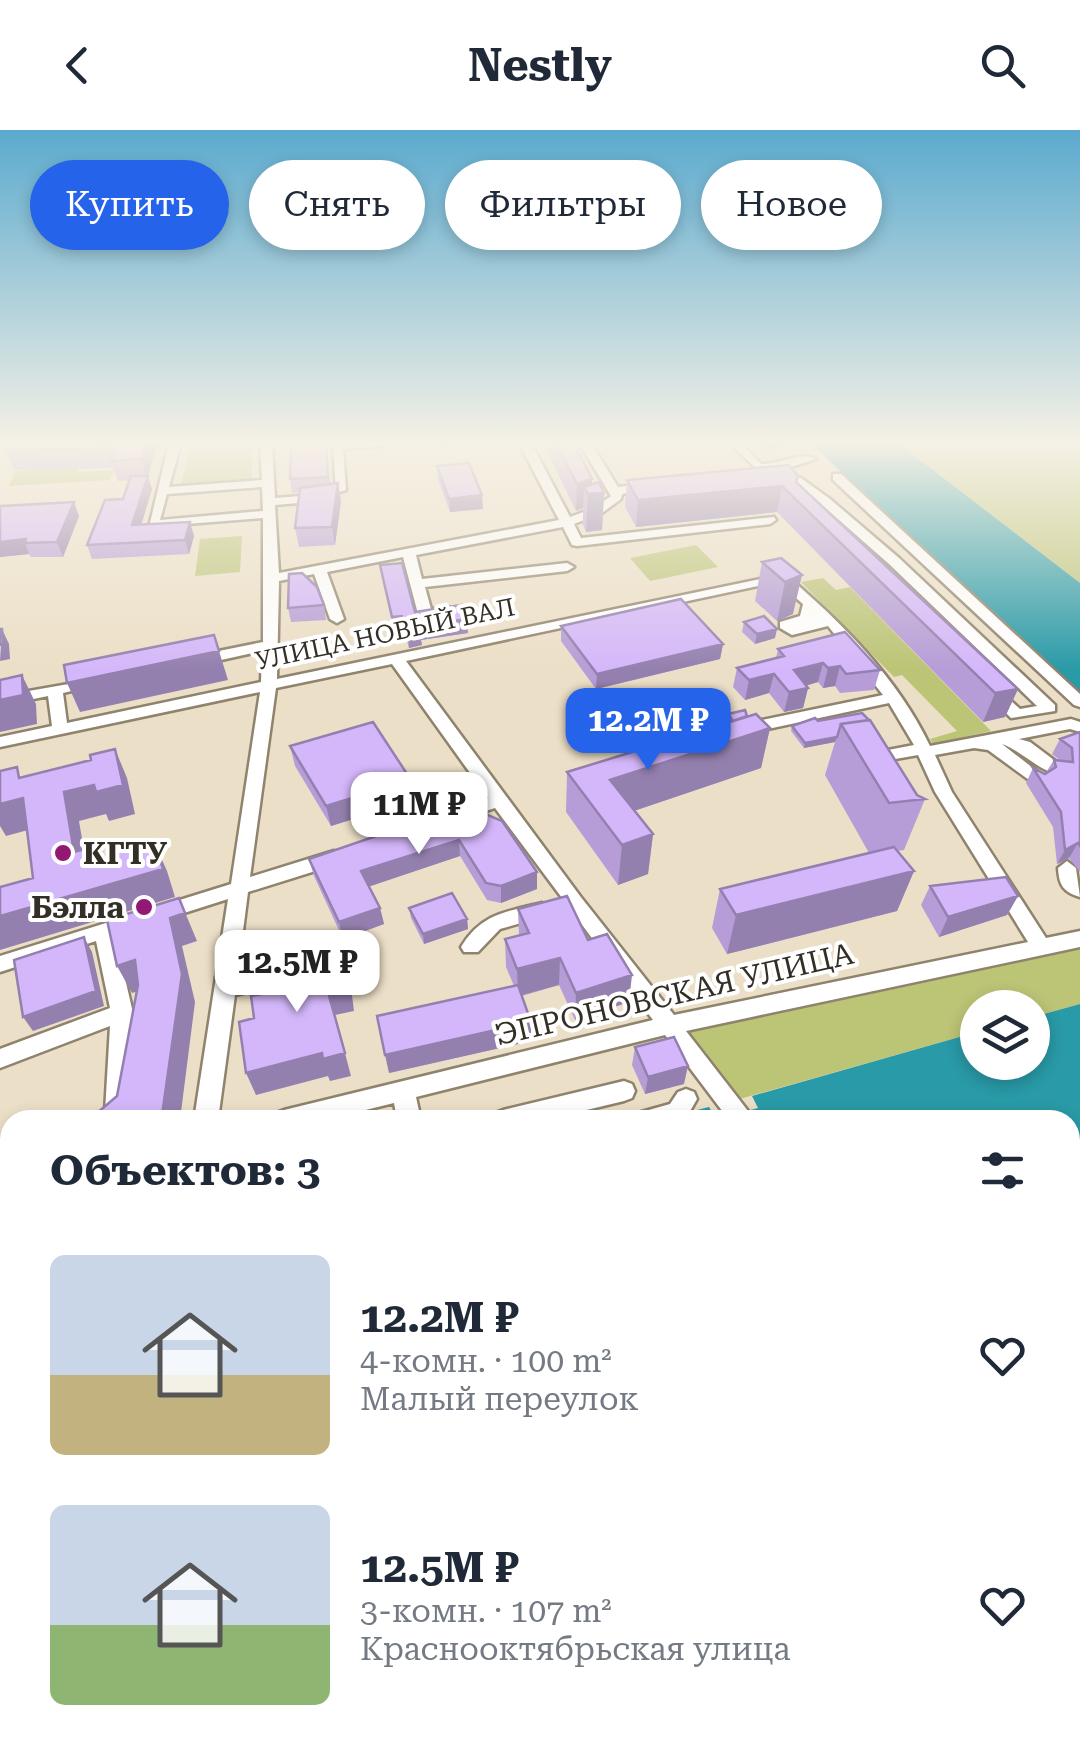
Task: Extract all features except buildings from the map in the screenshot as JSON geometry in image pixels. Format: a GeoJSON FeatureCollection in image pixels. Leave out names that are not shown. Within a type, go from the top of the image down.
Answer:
{"type":"FeatureCollection","features":[{"type":"Feature","properties":{"kind":"street"},"geometry":{"type":"LineString","coordinates":[[155,519],[153,524],[192,519]]}},
{"type":"Feature","properties":{"kind":"street"},"geometry":{"type":"LineString","coordinates":[[208,1110],[270,684],[270,519]]}},
{"type":"Feature","properties":{"kind":"street"},"geometry":{"type":"LineString","coordinates":[[564,519],[577,542],[770,520]]}},
{"type":"Feature","properties":{"kind":"street"},"geometry":{"type":"LineString","coordinates":[[272,578],[574,519]]}},
{"type":"Feature","properties":{"kind":"street"},"geometry":{"type":"LineString","coordinates":[[846,519],[1049,708],[1017,715],[974,674]]}},
{"type":"Feature","properties":{"kind":"street"},"geometry":{"type":"LineString","coordinates":[[882,519],[1080,702]]}},
{"type":"Feature","properties":{"kind":"street"},"geometry":{"type":"LineString","coordinates":[[408,551],[425,614],[452,610]]}},
{"type":"Feature","properties":{"kind":"street"},"geometry":{"type":"LineString","coordinates":[[878,563],[894,560]]}},
{"type":"Feature","properties":{"kind":"street"},"geometry":{"type":"LineString","coordinates":[[417,584],[567,567]]}},
{"type":"Feature","properties":{"kind":"street"},"geometry":{"type":"LineString","coordinates":[[319,568],[336,619]]}},
{"type":"Feature","properties":{"kind":"street","name":"УЛИЦА НОВЫЙ ВАЛ"},"geometry":{"type":"LineString","coordinates":[[0,742],[780,577],[810,602]]}},
{"type":"Feature","properties":{"kind":"street"},"geometry":{"type":"LineString","coordinates":[[831,621],[792,631],[785,625],[806,620],[810,602],[831,621],[845,647],[894,698],[944,792],[1042,948]]}},
{"type":"Feature","properties":{"kind":"street"},"geometry":{"type":"LineString","coordinates":[[184,662],[270,645]]}},
{"type":"Feature","properties":{"kind":"street"},"geometry":{"type":"LineString","coordinates":[[397,658],[401,669],[573,901],[735,1110]]}},
{"type":"Feature","properties":{"kind":"street"},"geometry":{"type":"LineString","coordinates":[[0,701],[110,678]]}},
{"type":"Feature","properties":{"kind":"street"},"geometry":{"type":"LineString","coordinates":[[55,690],[60,728]]}},
{"type":"Feature","properties":{"kind":"street"},"geometry":{"type":"LineString","coordinates":[[758,726],[894,698]]}},
{"type":"Feature","properties":{"kind":"street"},"geometry":{"type":"LineString","coordinates":[[868,776],[859,761],[1071,724],[1080,727]]}},
{"type":"Feature","properties":{"kind":"street"},"geometry":{"type":"LineString","coordinates":[[1000,738],[1024,746],[1056,770]]}},
{"type":"Feature","properties":{"kind":"street"},"geometry":{"type":"LineString","coordinates":[[973,744],[993,746],[1036,779]]}},
{"type":"Feature","properties":{"kind":"street"},"geometry":{"type":"LineString","coordinates":[[410,832],[501,800]]}},
{"type":"Feature","properties":{"kind":"street"},"geometry":{"type":"LineString","coordinates":[[0,964],[242,890],[356,850]]}},
{"type":"Feature","properties":{"kind":"street"},"geometry":{"type":"LineString","coordinates":[[1067,868],[1068,883],[1080,890]]}},
{"type":"Feature","properties":{"kind":"street"},"geometry":{"type":"LineString","coordinates":[[471,946],[494,924],[573,901]]}},
{"type":"Feature","properties":{"kind":"street"},"geometry":{"type":"LineString","coordinates":[[104,932],[122,1013],[116,1110]]}},
{"type":"Feature","properties":{"kind":"street","name":"ЭПРОНОВСКАЯ УЛИЦА"},"geometry":{"type":"LineString","coordinates":[[322,1110],[671,1025],[1080,939]]}},
{"type":"Feature","properties":{"kind":"street"},"geometry":{"type":"LineString","coordinates":[[228,988],[329,964]]}},
{"type":"Feature","properties":{"kind":"street"},"geometry":{"type":"LineString","coordinates":[[0,1059],[122,1013]]}},
{"type":"Feature","properties":{"kind":"street"},"geometry":{"type":"LineString","coordinates":[[403,1089],[406,1110]]}},
{"type":"Feature","properties":{"kind":"street"},"geometry":{"type":"LineString","coordinates":[[545,1110],[624,1091]]}},
{"type":"Feature","properties":{"kind":"street"},"geometry":{"type":"LineString","coordinates":[[679,1110],[686,1098]]}},
{"type":"Feature","properties":{"kind":"green space"},"geometry":{"type":"Polygon","coordinates":[[[996,519],[1080,519],[1080,583],[996,519]]]}},
{"type":"Feature","properties":{"kind":"green space"},"geometry":{"type":"Polygon","coordinates":[[[242,536],[240,572],[195,576],[200,539],[242,536]]]}},
{"type":"Feature","properties":{"kind":"green space"},"geometry":{"type":"Polygon","coordinates":[[[696,545],[718,567],[650,581],[630,558],[696,545]]]}},
{"type":"Feature","properties":{"kind":"green space"},"geometry":{"type":"Polygon","coordinates":[[[823,578],[836,590],[850,587],[991,731],[933,744],[930,739],[957,731],[902,675],[894,677],[801,582],[823,578]]]}},
{"type":"Feature","properties":{"kind":"green space"},"geometry":{"type":"Polygon","coordinates":[[[1080,945],[1080,1004],[1050,1012],[1050,990],[960,990],[960,1037],[729,1102],[671,1025],[1080,945]]]}},
{"type":"Feature","properties":{"kind":"water"},"geometry":{"type":"Polygon","coordinates":[[[884,519],[996,519],[1080,583],[1080,699],[1026,654],[884,519]]]}},
{"type":"Feature","properties":{"kind":"water"},"geometry":{"type":"Polygon","coordinates":[[[1080,1004],[1080,1110],[750,1110],[758,1108],[752,1096],[960,1037],[960,1080],[1050,1080],[1050,1012],[1080,1004]]]}},
{"type":"Feature","properties":{"kind":"place","name":"КГТУ"},"geometry":{"type":"Point","coordinates":[63,853]}},
{"type":"Feature","properties":{"kind":"place","name":"Бэлла"},"geometry":{"type":"Point","coordinates":[144,907]}}]}
